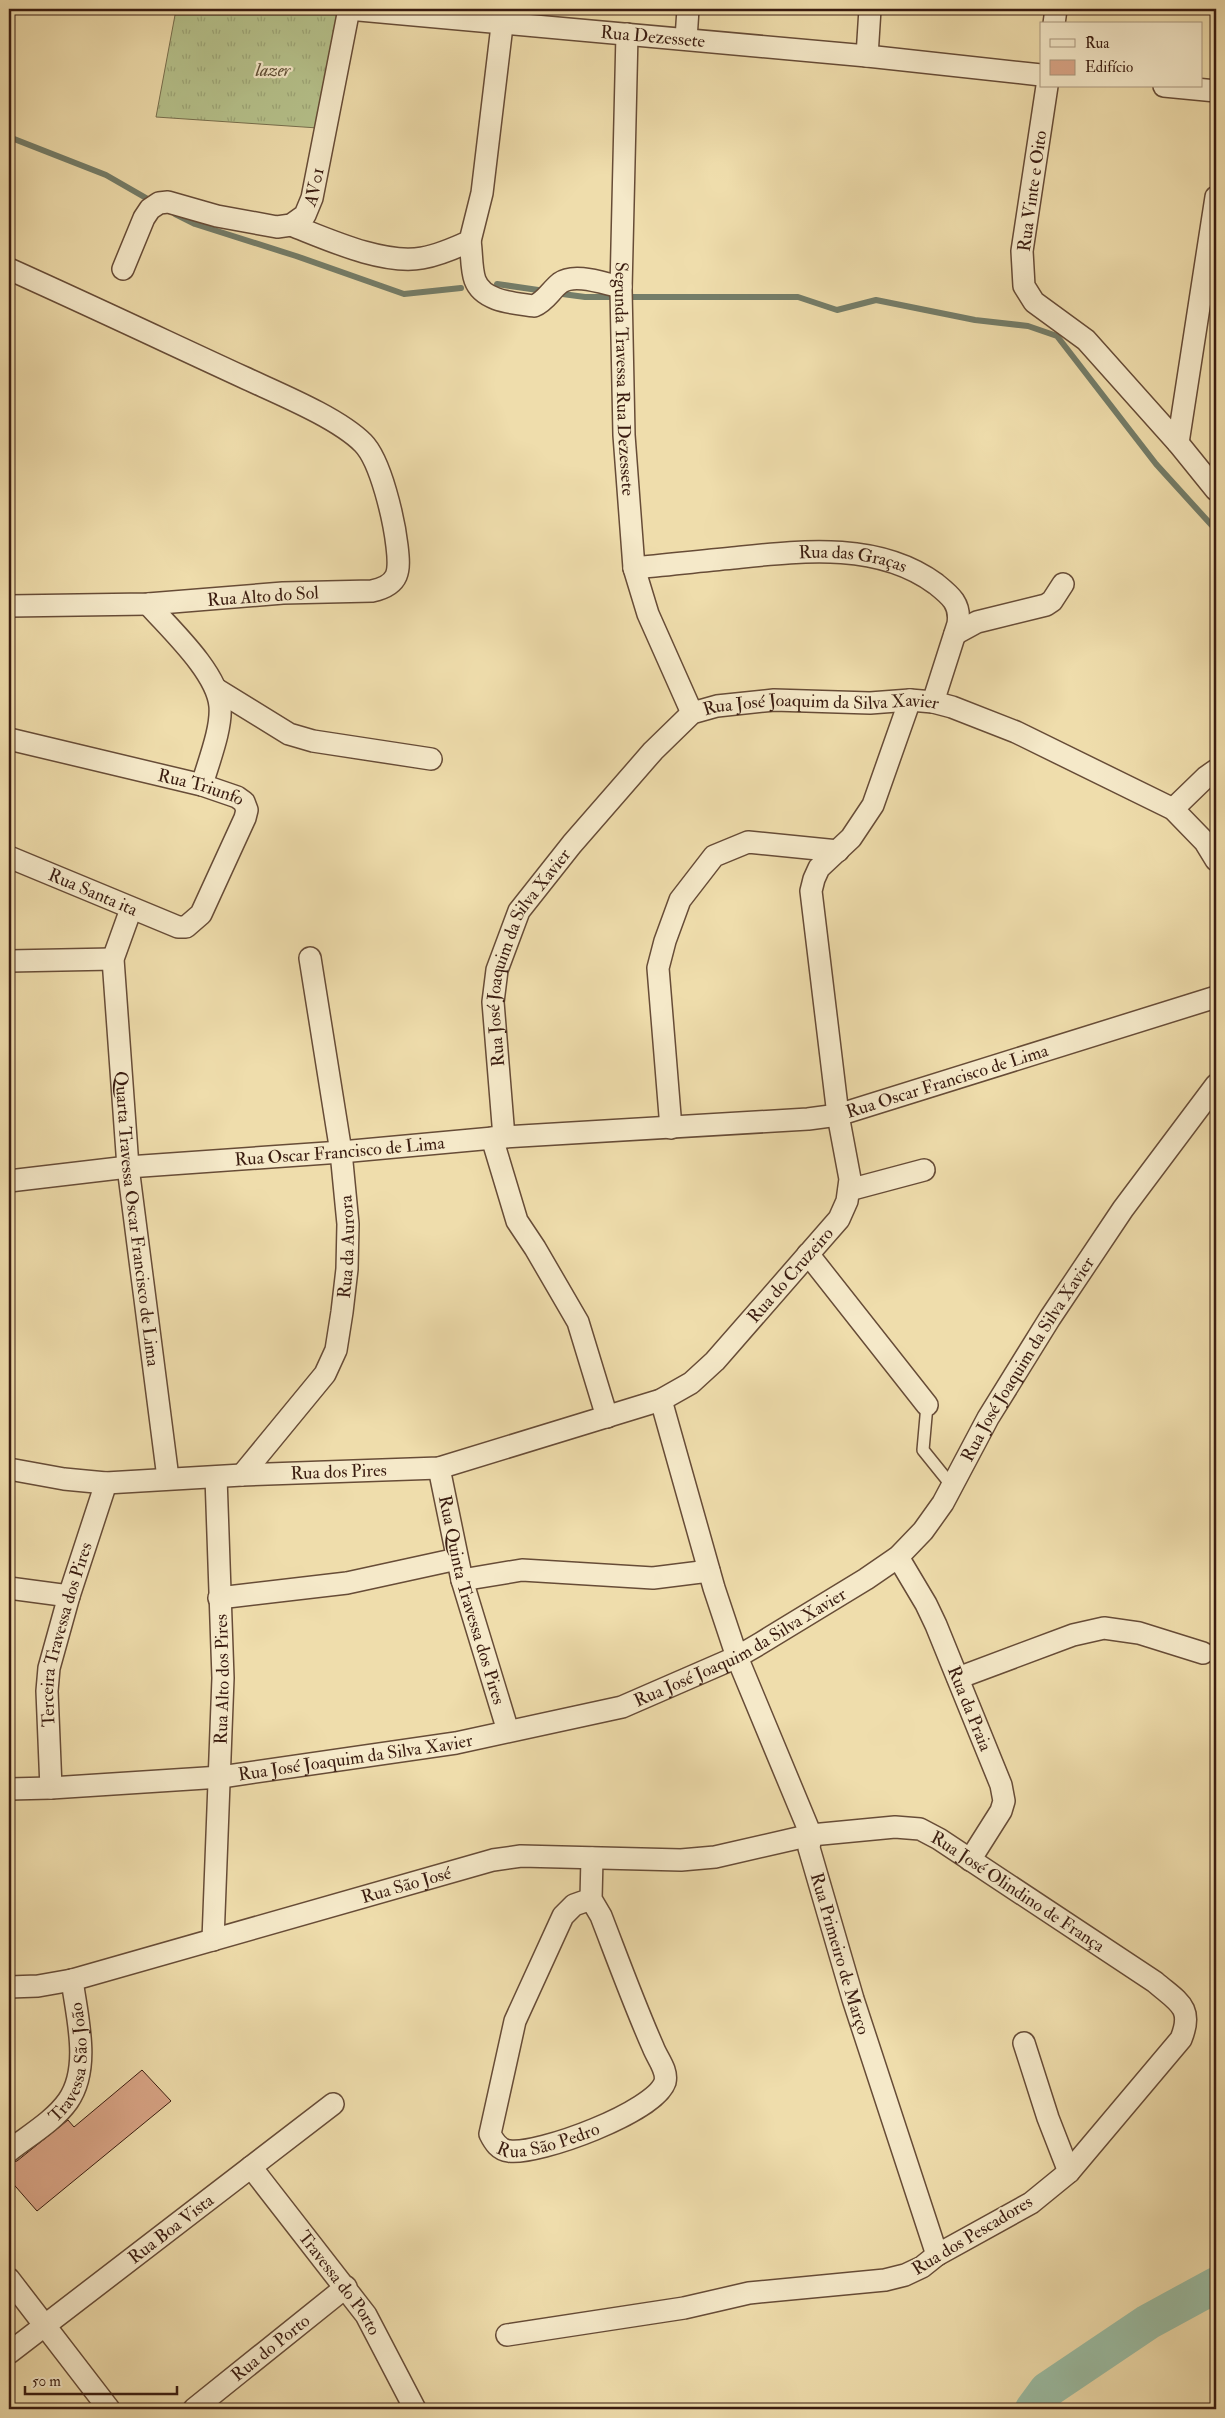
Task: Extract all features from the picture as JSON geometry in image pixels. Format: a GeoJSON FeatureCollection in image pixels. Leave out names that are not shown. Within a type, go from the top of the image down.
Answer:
{"type":"FeatureCollection","features":[{"type":"Feature","properties":{"kind":"street","name":"Rua Dezessete"},"geometry":{"type":"LineString","coordinates":[[349,9],[504,15],[626,34],[867,56],[1040,75]]}},
{"type":"Feature","properties":{"kind":"street","name":"AV01"},"geometry":{"type":"LineString","coordinates":[[123,269],[154,206],[168,202],[217,216],[277,227],[291,225],[305,214],[312,198],[349,9]]}},
{"type":"Feature","properties":{"kind":"street"},"geometry":{"type":"LineString","coordinates":[[686,39],[688,9]]}},
{"type":"Feature","properties":{"kind":"street"},"geometry":{"type":"LineString","coordinates":[[867,56],[870,9]]}},
{"type":"Feature","properties":{"kind":"street"},"geometry":{"type":"LineString","coordinates":[[1054,22],[1056,9]]}},
{"type":"Feature","properties":{"kind":"street"},"geometry":{"type":"LineString","coordinates":[[504,15],[482,193],[470,241],[475,281],[488,295],[502,300],[534,306],[562,282],[574,279],[621,288]]}},
{"type":"Feature","properties":{"kind":"street","name":"Segunda Travessa Rua Dezessete"},"geometry":{"type":"LineString","coordinates":[[626,34],[621,288],[624,435],[634,568],[648,614],[692,713]]}},
{"type":"Feature","properties":{"kind":"street","name":"Rua Vinte e Oito"},"geometry":{"type":"LineString","coordinates":[[1047,88],[1022,251],[1024,286],[1028,295],[1038,305],[1086,340],[1178,443]]}},
{"type":"Feature","properties":{"kind":"street"},"geometry":{"type":"LineString","coordinates":[[1185,88],[1216,91]]}},
{"type":"Feature","properties":{"kind":"street"},"geometry":{"type":"LineString","coordinates":[[1216,197],[1178,443],[1216,490]]}},
{"type":"Feature","properties":{"kind":"street"},"geometry":{"type":"LineString","coordinates":[[291,225],[331,241],[397,258],[421,258],[448,251],[470,241]]}},
{"type":"Feature","properties":{"kind":"street","name":"Rua Alto do Sol"},"geometry":{"type":"LineString","coordinates":[[9,269],[306,407],[363,443],[378,464],[396,538],[400,568],[395,578],[386,588],[372,591],[283,593],[148,604],[9,606]]}},
{"type":"Feature","properties":{"kind":"street","name":"Rua das Graças"},"geometry":{"type":"LineString","coordinates":[[634,568],[826,550],[880,559],[924,575],[947,592],[955,602],[959,613],[955,634],[933,702]]}},
{"type":"Feature","properties":{"kind":"street"},"geometry":{"type":"LineString","coordinates":[[955,634],[977,622],[1046,605],[1052,601],[1063,584]]}},
{"type":"Feature","properties":{"kind":"street"},"geometry":{"type":"LineString","coordinates":[[148,604],[204,670],[216,690],[220,706],[220,721],[202,785]]}},
{"type":"Feature","properties":{"kind":"street"},"geometry":{"type":"LineString","coordinates":[[216,690],[289,734],[313,741],[431,759]]}},
{"type":"Feature","properties":{"kind":"street","name":"Rua José Joaquim da Silva Xavier"},"geometry":{"type":"LineString","coordinates":[[607,1417],[578,1322],[535,1248],[517,1222],[498,1138],[493,1002],[497,970],[519,911],[572,844],[653,751],[692,713],[717,706],[774,700],[870,703],[910,700],[933,702],[952,707],[1016,732],[1173,809],[1205,842],[1216,860]]}},
{"type":"Feature","properties":{"kind":"street","name":"Rua do Cruzeiro"},"geometry":{"type":"LineString","coordinates":[[661,1400],[691,1383],[715,1361],[839,1219],[848,1201],[850,1179],[838,1115],[811,891],[819,868],[851,838],[873,805],[910,700]]}},
{"type":"Feature","properties":{"kind":"street","name":"Rua Triunfo"},"geometry":{"type":"LineString","coordinates":[[9,739],[202,785],[237,797],[244,802],[247,810],[246,818],[201,914],[186,928],[178,927]]}},
{"type":"Feature","properties":{"kind":"street"},"geometry":{"type":"LineString","coordinates":[[1173,809],[1206,776],[1216,770]]}},
{"type":"Feature","properties":{"kind":"street"},"geometry":{"type":"LineString","coordinates":[[671,1128],[658,968],[664,941],[680,900],[714,856],[748,842],[838,851]]}},
{"type":"Feature","properties":{"kind":"street","name":"Rua Santa ita"},"geometry":{"type":"LineString","coordinates":[[9,856],[178,927]]}},
{"type":"Feature","properties":{"kind":"street"},"geometry":{"type":"LineString","coordinates":[[9,961],[113,959],[131,908]]}},
{"type":"Feature","properties":{"kind":"street","name":"Rua da Aurora"},"geometry":{"type":"LineString","coordinates":[[242,1475],[325,1374],[336,1350],[347,1269],[348,1224],[341,1152],[310,958]]}},
{"type":"Feature","properties":{"kind":"street","name":"Quarta Travessa Oscar Francisco de Lima"},"geometry":{"type":"LineString","coordinates":[[113,959],[128,1167],[168,1478]]}},
{"type":"Feature","properties":{"kind":"street","name":"Rua Oscar Francisco de Lima"},"geometry":{"type":"LineString","coordinates":[[9,1181],[128,1167],[341,1152],[498,1138],[808,1119],[838,1115],[1216,997]]}},
{"type":"Feature","properties":{"kind":"street","name":"Rua José Joaquim da Silva Xavier"},"geometry":{"type":"LineString","coordinates":[[9,1789],[221,1777],[456,1743],[622,1707],[737,1657],[866,1579],[898,1557],[923,1531],[943,1503],[988,1418],[1056,1310],[1124,1209],[1216,1085]]}},
{"type":"Feature","properties":{"kind":"street"},"geometry":{"type":"LineString","coordinates":[[849,1190],[924,1170]]}},
{"type":"Feature","properties":{"kind":"street"},"geometry":{"type":"LineString","coordinates":[[808,1254],[927,1405]]}},
{"type":"Feature","properties":{"kind":"street","name":"Rua dos Pires"},"geometry":{"type":"LineString","coordinates":[[9,1469],[64,1479],[106,1483],[168,1478],[439,1468],[661,1400]]}},
{"type":"Feature","properties":{"kind":"street","name":"Rua Primeiro de Março"},"geometry":{"type":"LineString","coordinates":[[661,1400],[709,1572],[737,1657],[811,1836],[809,1848],[850,1990],[937,2255]]}},
{"type":"Feature","properties":{"kind":"street","name":"Rua Quinta Travessa dos Pires"},"geometry":{"type":"LineString","coordinates":[[439,1468],[462,1580],[508,1731]]}},
{"type":"Feature","properties":{"kind":"street","name":"Rua Alto dos Pires"},"geometry":{"type":"LineString","coordinates":[[213,1940],[224,1678],[219,1598],[216,1477]]}},
{"type":"Feature","properties":{"kind":"street","name":"Terceira Travessa dos Pires"},"geometry":{"type":"LineString","coordinates":[[50,1788],[49,1668],[69,1596],[106,1483]]}},
{"type":"Feature","properties":{"kind":"street","name":"Rua da Praia"},"geometry":{"type":"LineString","coordinates":[[898,1557],[926,1604],[1002,1785],[1004,1800],[994,1825],[970,1860]]}},
{"type":"Feature","properties":{"kind":"street"},"geometry":{"type":"LineString","coordinates":[[219,1598],[347,1584],[457,1559]]}},
{"type":"Feature","properties":{"kind":"street"},"geometry":{"type":"LineString","coordinates":[[462,1580],[522,1570],[653,1578],[709,1572]]}},
{"type":"Feature","properties":{"kind":"street"},"geometry":{"type":"LineString","coordinates":[[9,1588],[69,1596]]}},
{"type":"Feature","properties":{"kind":"street"},"geometry":{"type":"LineString","coordinates":[[958,1678],[1073,1635],[1104,1628],[1139,1633],[1203,1653]]}},
{"type":"Feature","properties":{"kind":"street","name":"Rua José Olindino de França"},"geometry":{"type":"LineString","coordinates":[[811,1836],[895,1827],[920,1830],[970,1860],[1156,1982]]}},
{"type":"Feature","properties":{"kind":"street","name":"Rua São José"},"geometry":{"type":"LineString","coordinates":[[9,1987],[38,1986],[72,1980],[493,1860],[522,1856],[681,1860],[715,1857],[811,1836]]}},
{"type":"Feature","properties":{"kind":"street","name":"Rua São Pedro"},"geometry":{"type":"LineString","coordinates":[[591,1899],[574,1905],[563,1916],[515,2021],[490,2134],[496,2145],[507,2151],[523,2150],[580,2135],[618,2120],[655,2096],[664,2084],[666,2075],[653,2049],[601,1916],[591,1899],[592,1858]]}},
{"type":"Feature","properties":{"kind":"street","name":"Travessa São João"},"geometry":{"type":"LineString","coordinates":[[9,2151],[52,2117],[67,2103],[74,2091],[78,2073],[80,2039],[72,1980]]}},
{"type":"Feature","properties":{"kind":"street","name":"Rua dos Pescadores"},"geometry":{"type":"LineString","coordinates":[[507,2335],[684,2308],[749,2293],[885,2280],[905,2275],[922,2267],[937,2255],[1031,2203],[1069,2172],[1181,2039],[1188,2022],[1183,2006],[1156,1982]]}},
{"type":"Feature","properties":{"kind":"street"},"geometry":{"type":"LineString","coordinates":[[1024,2043],[1048,2118],[1069,2172]]}},
{"type":"Feature","properties":{"kind":"street","name":"Rua Boa Vista"},"geometry":{"type":"LineString","coordinates":[[9,2353],[333,2104]]}},
{"type":"Feature","properties":{"kind":"street","name":"Travessa do Porto"},"geometry":{"type":"LineString","coordinates":[[251,2167],[346,2287],[366,2316],[415,2409]]}},
{"type":"Feature","properties":{"kind":"street"},"geometry":{"type":"LineString","coordinates":[[9,2279],[109,2409]]}},
{"type":"Feature","properties":{"kind":"street","name":"Rua do Porto"},"geometry":{"type":"LineString","coordinates":[[194,2409],[346,2287]]}},
{"type":"Feature","properties":{"kind":"lane"},"geometry":{"type":"LineString","coordinates":[[927,1405],[923,1450],[952,1486]]}},
{"type":"Feature","properties":{"kind":"green space","name":"lazer"},"geometry":{"type":"Polygon","coordinates":[[[175,15],[341,15],[318,128],[156,117],[175,15]]]}},
{"type":"Feature","properties":{"kind":"building"},"geometry":{"type":"Polygon","coordinates":[[[142,2070],[171,2101],[37,2211],[9,2179],[9,2163],[17,2161],[68,2120],[74,2127],[142,2070]]]}},
{"type":"Feature","properties":{"kind":"waterway"},"geometry":{"type":"LineString","coordinates":[[9,137],[106,175],[153,202]]}},
{"type":"Feature","properties":{"kind":"waterway"},"geometry":{"type":"LineString","coordinates":[[175,214],[195,224],[296,256],[404,294],[461,288]]}},
{"type":"Feature","properties":{"kind":"waterway"},"geometry":{"type":"LineString","coordinates":[[497,284],[545,291]]}},
{"type":"Feature","properties":{"kind":"waterway"},"geometry":{"type":"LineString","coordinates":[[555,293],[585,297],[798,297],[837,310],[876,300],[975,320],[1028,326],[1057,336],[1156,464],[1216,530]]}},
{"type":"Feature","properties":{"kind":"waterway"},"geometry":{"type":"LineString","coordinates":[[1033,2409],[1047,2390],[1148,2322],[1216,2285]]}}]}
